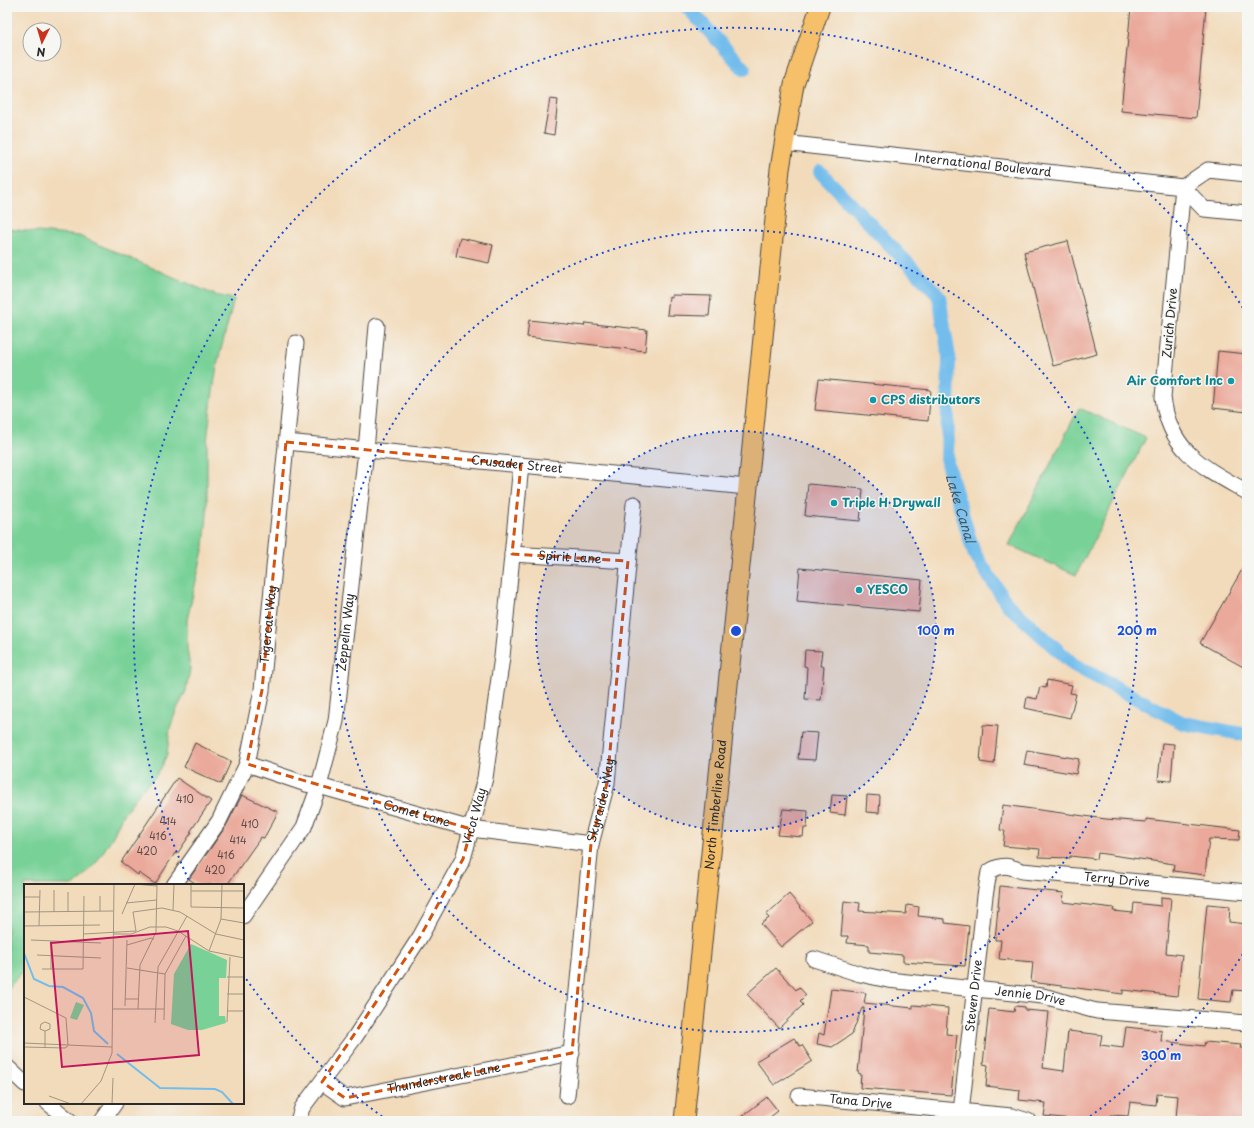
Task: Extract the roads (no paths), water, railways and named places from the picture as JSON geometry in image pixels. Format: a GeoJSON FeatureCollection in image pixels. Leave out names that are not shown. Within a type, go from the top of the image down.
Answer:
{"type":"FeatureCollection","features":[{"type":"Feature","properties":{"kind":"main road","name":"North Timberline Road"},"geometry":{"type":"LineString","coordinates":[[684,1121],[783,143],[794,84],[820,7]]}},
{"type":"Feature","properties":{"kind":"street","name":"International Boulevard"},"geometry":{"type":"LineString","coordinates":[[783,143],[1183,187]]}},
{"type":"Feature","properties":{"kind":"street"},"geometry":{"type":"LineString","coordinates":[[1247,174],[1208,170],[1183,187],[1204,209],[1247,213]]}},
{"type":"Feature","properties":{"kind":"street","name":"Zurich Drive"},"geometry":{"type":"LineString","coordinates":[[1183,187],[1163,397],[1164,412],[1175,438],[1200,465],[1247,492]]}},
{"type":"Feature","properties":{"kind":"street","name":"Zeppelin Way"},"geometry":{"type":"LineString","coordinates":[[244,915],[304,827],[319,786],[336,721],[366,450],[377,326]]}},
{"type":"Feature","properties":{"kind":"street","name":"Tigercat Way"},"geometry":{"type":"LineString","coordinates":[[175,884],[219,820],[247,764],[262,690],[296,343]]}},
{"type":"Feature","properties":{"kind":"street","name":"Crusader Street"},"geometry":{"type":"LineString","coordinates":[[286,442],[747,487]]}},
{"type":"Feature","properties":{"kind":"street","name":"Vicot Way"},"geometry":{"type":"LineString","coordinates":[[298,1121],[302,1108],[355,1038],[420,937],[463,859],[485,778],[502,656],[521,465]]}},
{"type":"Feature","properties":{"kind":"street","name":"Skyraider Way"},"geometry":{"type":"LineString","coordinates":[[568,1096],[591,844],[607,783],[634,504]]}},
{"type":"Feature","properties":{"kind":"street","name":"Spirit Lane"},"geometry":{"type":"LineString","coordinates":[[512,554],[628,562]]}},
{"type":"Feature","properties":{"kind":"street","name":"Comet Lane"},"geometry":{"type":"LineString","coordinates":[[247,764],[306,784],[319,786],[471,829],[591,844]]}},
{"type":"Feature","properties":{"kind":"street","name":"Terry Drive"},"geometry":{"type":"LineString","coordinates":[[990,872],[998,866],[1006,865],[1022,871],[1247,892]]}},
{"type":"Feature","properties":{"kind":"street","name":"Steven Drive"},"geometry":{"type":"LineString","coordinates":[[961,1116],[985,896],[990,872]]}},
{"type":"Feature","properties":{"kind":"street","name":"Jennie Drive"},"geometry":{"type":"LineString","coordinates":[[814,959],[860,974],[888,980],[1043,996],[1065,1001],[1080,1008],[1097,1011],[1247,1022]]}},
{"type":"Feature","properties":{"kind":"street","name":"Thunderstreak Lane"},"geometry":{"type":"LineString","coordinates":[[322,1082],[345,1098],[572,1053]]}},
{"type":"Feature","properties":{"kind":"street"},"geometry":{"type":"LineString","coordinates":[[7,1067],[24,1083]]}},
{"type":"Feature","properties":{"kind":"street","name":"Tana Drive"},"geometry":{"type":"LineString","coordinates":[[799,1096],[961,1116],[1012,1116],[1028,1121]]}},
{"type":"Feature","properties":{"kind":"street"},"geometry":{"type":"LineString","coordinates":[[49,1104],[70,1121]]}},
{"type":"Feature","properties":{"kind":"street"},"geometry":{"type":"LineString","coordinates":[[102,1121],[114,1104]]}},
{"type":"Feature","properties":{"kind":"waterway","name":"Lake Canal"},"geometry":{"type":"LineString","coordinates":[[687,7],[744,69]]}},
{"type":"Feature","properties":{"kind":"waterway","name":"Lake Canal"},"geometry":{"type":"LineString","coordinates":[[820,172],[939,296],[949,357],[947,463],[974,553],[1007,604],[1074,665],[1183,723],[1247,735]]}},
{"type":"Feature","properties":{"kind":"place","name":"Air Comfort Inc"},"geometry":{"type":"Point","coordinates":[1231,381]}},
{"type":"Feature","properties":{"kind":"place","name":"CPS distributors"},"geometry":{"type":"Point","coordinates":[873,400]}},
{"type":"Feature","properties":{"kind":"place","name":"Triple H Drywall"},"geometry":{"type":"Point","coordinates":[834,503]}},
{"type":"Feature","properties":{"kind":"place","name":"YESCO"},"geometry":{"type":"Point","coordinates":[859,590]}}]}
